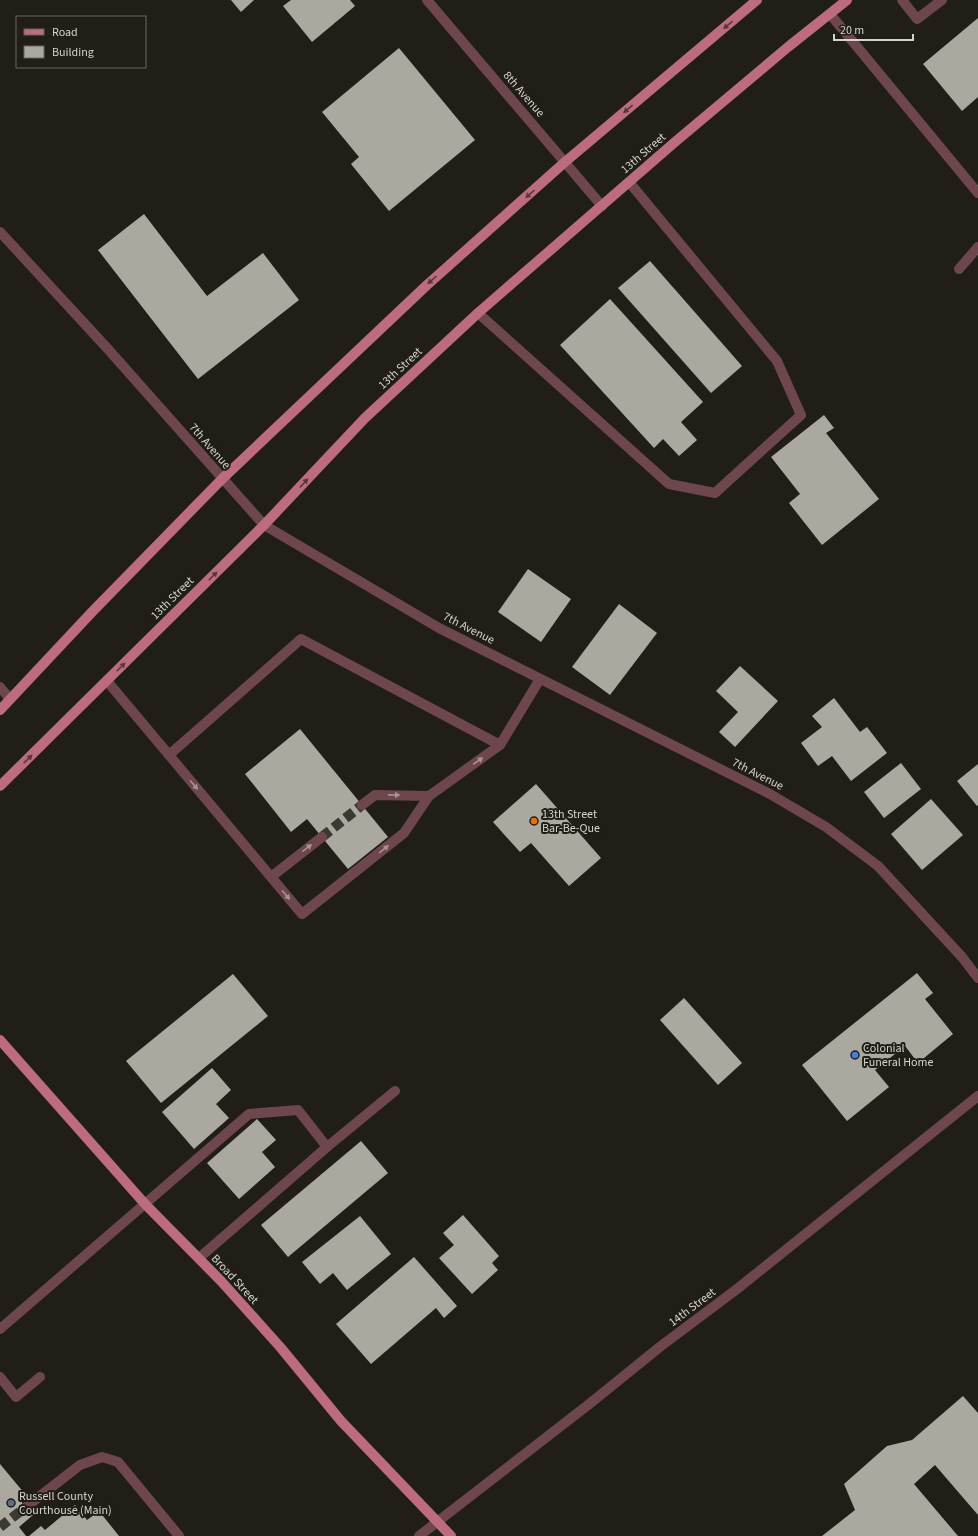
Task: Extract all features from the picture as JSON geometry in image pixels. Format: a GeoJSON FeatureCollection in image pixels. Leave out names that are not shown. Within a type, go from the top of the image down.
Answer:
{"type":"FeatureCollection","features":[{"type":"Feature","properties":{"kind":"main road"},"geometry":{"type":"LineString","coordinates":[[0,710],[92,612],[222,479],[427,284],[565,162],[758,0]]}},
{"type":"Feature","properties":{"kind":"main road","name":"13th Street"},"geometry":{"type":"LineString","coordinates":[[0,786],[264,525],[365,418],[478,313],[782,52],[847,0]]}},
{"type":"Feature","properties":{"kind":"main road","name":"Broad Street"},"geometry":{"type":"LineString","coordinates":[[0,1040],[146,1204],[199,1258],[281,1348],[341,1421],[451,1536]]}},
{"type":"Feature","properties":{"kind":"street","name":"8th Avenue"},"geometry":{"type":"LineString","coordinates":[[427,0],[602,206]]}},
{"type":"Feature","properties":{"kind":"street"},"geometry":{"type":"LineString","coordinates":[[902,0],[917,19],[942,0]]}},
{"type":"Feature","properties":{"kind":"street"},"geometry":{"type":"LineString","coordinates":[[830,14],[978,193]]}},
{"type":"Feature","properties":{"kind":"street"},"geometry":{"type":"LineString","coordinates":[[478,313],[670,484],[715,493],[801,415],[777,361],[629,182]]}},
{"type":"Feature","properties":{"kind":"street","name":"7th Avenue"},"geometry":{"type":"LineString","coordinates":[[0,232],[107,348],[264,525],[439,628],[770,794],[826,827],[878,866],[962,957],[978,978]]}},
{"type":"Feature","properties":{"kind":"street"},"geometry":{"type":"LineString","coordinates":[[959,269],[978,247]]}},
{"type":"Feature","properties":{"kind":"street"},"geometry":{"type":"LineString","coordinates":[[169,755],[301,639],[500,745]]}},
{"type":"Feature","properties":{"kind":"street"},"geometry":{"type":"LineString","coordinates":[[107,681],[302,914],[404,833],[429,796],[500,745],[540,679]]}},
{"type":"Feature","properties":{"kind":"street"},"geometry":{"type":"LineString","coordinates":[[0,687],[10,699]]}},
{"type":"Feature","properties":{"kind":"street"},"geometry":{"type":"LineString","coordinates":[[362,805],[376,795],[429,796]]}},
{"type":"Feature","properties":{"kind":"street"},"geometry":{"type":"LineString","coordinates":[[271,877],[322,837]]}},
{"type":"Feature","properties":{"kind":"street"},"geometry":{"type":"LineString","coordinates":[[199,1258],[327,1147],[395,1091]]}},
{"type":"Feature","properties":{"kind":"street","name":"14th Street"},"geometry":{"type":"LineString","coordinates":[[419,1536],[661,1346],[737,1289],[978,1096]]}},
{"type":"Feature","properties":{"kind":"street"},"geometry":{"type":"LineString","coordinates":[[0,1329],[249,1114],[298,1110],[327,1147]]}},
{"type":"Feature","properties":{"kind":"street"},"geometry":{"type":"LineString","coordinates":[[0,1377],[16,1397],[40,1377]]}},
{"type":"Feature","properties":{"kind":"street"},"geometry":{"type":"LineString","coordinates":[[26,1507],[80,1465],[102,1457],[118,1462],[179,1536]]}},
{"type":"Feature","properties":{"kind":"building"},"geometry":{"type":"Polygon","coordinates":[[[231,0],[254,0],[241,12],[231,0]]]}},
{"type":"Feature","properties":{"kind":"building"},"geometry":{"type":"Polygon","coordinates":[[[291,0],[350,0],[355,6],[312,42],[283,6],[291,0]]]}},
{"type":"Feature","properties":{"kind":"building"},"geometry":{"type":"Polygon","coordinates":[[[978,18],[978,97],[962,111],[923,64],[978,18]]]}},
{"type":"Feature","properties":{"kind":"building"},"geometry":{"type":"Polygon","coordinates":[[[399,48],[475,140],[389,211],[351,164],[359,157],[322,112],[399,48]]]}},
{"type":"Feature","properties":{"kind":"building"},"geometry":{"type":"Polygon","coordinates":[[[144,214],[207,296],[263,253],[299,300],[198,379],[98,250],[144,214]]]}},
{"type":"Feature","properties":{"kind":"building"},"geometry":{"type":"Polygon","coordinates":[[[650,261],[742,366],[711,393],[618,288],[650,261]]]}},
{"type":"Feature","properties":{"kind":"building"},"geometry":{"type":"Polygon","coordinates":[[[610,299],[703,402],[681,422],[697,440],[679,456],[663,439],[654,448],[560,345],[610,299]]]}},
{"type":"Feature","properties":{"kind":"building"},"geometry":{"type":"Polygon","coordinates":[[[824,415],[834,428],[826,433],[879,499],[822,545],[789,503],[800,494],[771,457],[824,415]]]}},
{"type":"Feature","properties":{"kind":"building"},"geometry":{"type":"Polygon","coordinates":[[[528,569],[571,599],[541,642],[498,612],[528,569]]]}},
{"type":"Feature","properties":{"kind":"building"},"geometry":{"type":"Polygon","coordinates":[[[619,604],[657,633],[610,695],[572,667],[619,604]]]}},
{"type":"Feature","properties":{"kind":"building"},"geometry":{"type":"Polygon","coordinates":[[[740,666],[778,701],[735,747],[719,732],[738,712],[716,691],[740,666]]]}},
{"type":"Feature","properties":{"kind":"building"},"geometry":{"type":"Polygon","coordinates":[[[834,698],[860,732],[867,727],[887,753],[851,781],[832,756],[818,766],[801,743],[822,727],[812,716],[834,698]]]}},
{"type":"Feature","properties":{"kind":"building"},"geometry":{"type":"Polygon","coordinates":[[[300,729],[388,837],[348,869],[307,819],[291,832],[245,774],[300,729]]]}},
{"type":"Feature","properties":{"kind":"building"},"geometry":{"type":"Polygon","coordinates":[[[901,763],[921,789],[884,818],[864,792],[901,763]]]}},
{"type":"Feature","properties":{"kind":"building"},"geometry":{"type":"Polygon","coordinates":[[[978,764],[978,805],[977,806],[957,781],[978,764]]]}},
{"type":"Feature","properties":{"kind":"building"},"geometry":{"type":"Polygon","coordinates":[[[536,784],[601,858],[569,886],[531,843],[520,852],[493,822],[536,784]]]}},
{"type":"Feature","properties":{"kind":"building"},"geometry":{"type":"Polygon","coordinates":[[[931,799],[963,835],[922,870],[891,834],[931,799]]]}},
{"type":"Feature","properties":{"kind":"building","name":"Colonial Funeral Home"},"geometry":{"type":"Polygon","coordinates":[[[917,973],[933,993],[925,999],[953,1034],[918,1063],[905,1046],[875,1070],[889,1087],[847,1121],[802,1065],[917,973]]]}},
{"type":"Feature","properties":{"kind":"building"},"geometry":{"type":"Polygon","coordinates":[[[233,974],[268,1016],[161,1103],[126,1061],[233,974]]]}},
{"type":"Feature","properties":{"kind":"building"},"geometry":{"type":"Polygon","coordinates":[[[684,998],[742,1063],[718,1085],[660,1020],[684,998]]]}},
{"type":"Feature","properties":{"kind":"building"},"geometry":{"type":"Polygon","coordinates":[[[212,1068],[231,1090],[216,1104],[229,1118],[194,1149],[162,1112],[212,1068]]]}},
{"type":"Feature","properties":{"kind":"building"},"geometry":{"type":"Polygon","coordinates":[[[257,1119],[276,1140],[262,1152],[275,1167],[239,1199],[207,1163],[257,1119]]]}},
{"type":"Feature","properties":{"kind":"building"},"geometry":{"type":"Polygon","coordinates":[[[361,1141],[388,1173],[288,1257],[261,1225],[361,1141]]]}},
{"type":"Feature","properties":{"kind":"building"},"geometry":{"type":"Polygon","coordinates":[[[463,1215],[499,1256],[492,1263],[498,1270],[472,1294],[439,1258],[454,1245],[443,1233],[463,1215]]]}},
{"type":"Feature","properties":{"kind":"building"},"geometry":{"type":"Polygon","coordinates":[[[360,1216],[391,1254],[347,1290],[333,1273],[320,1284],[302,1262],[360,1216]]]}},
{"type":"Feature","properties":{"kind":"building"},"geometry":{"type":"Polygon","coordinates":[[[414,1257],[457,1306],[444,1318],[436,1308],[371,1364],[336,1324],[414,1257]]]}},
{"type":"Feature","properties":{"kind":"building"},"geometry":{"type":"Polygon","coordinates":[[[963,1396],[978,1413],[978,1515],[935,1465],[914,1484],[958,1536],[822,1536],[855,1510],[844,1484],[887,1446],[912,1440],[963,1396]]]}},
{"type":"Feature","properties":{"kind":"building","name":"Russell County Courthouse (Main)"},"geometry":{"type":"Polygon","coordinates":[[[0,1464],[25,1494],[19,1499],[33,1515],[19,1527],[26,1536],[0,1536],[0,1464]]]}},
{"type":"Feature","properties":{"kind":"building","name":"Russell County Courthouse (Main)"},"geometry":{"type":"Polygon","coordinates":[[[75,1505],[87,1520],[99,1511],[119,1536],[29,1536],[41,1526],[45,1530],[75,1505]]]}},
{"type":"Feature","properties":{"kind":"tunnel"},"geometry":{"type":"LineString","coordinates":[[322,837],[362,805]]}},
{"type":"Feature","properties":{"kind":"tunnel"},"geometry":{"type":"LineString","coordinates":[[0,1527],[26,1507]]}},
{"type":"Feature","properties":{"kind":"place","name":"13th Street Bar-Be-Que"},"geometry":{"type":"Point","coordinates":[534,821]}},
{"type":"Feature","properties":{"kind":"place","name":"Colonial Funeral Home"},"geometry":{"type":"Point","coordinates":[855,1055]}},
{"type":"Feature","properties":{"kind":"place","name":"Russell County Courthouse (Main)"},"geometry":{"type":"Point","coordinates":[11,1503]}}]}
